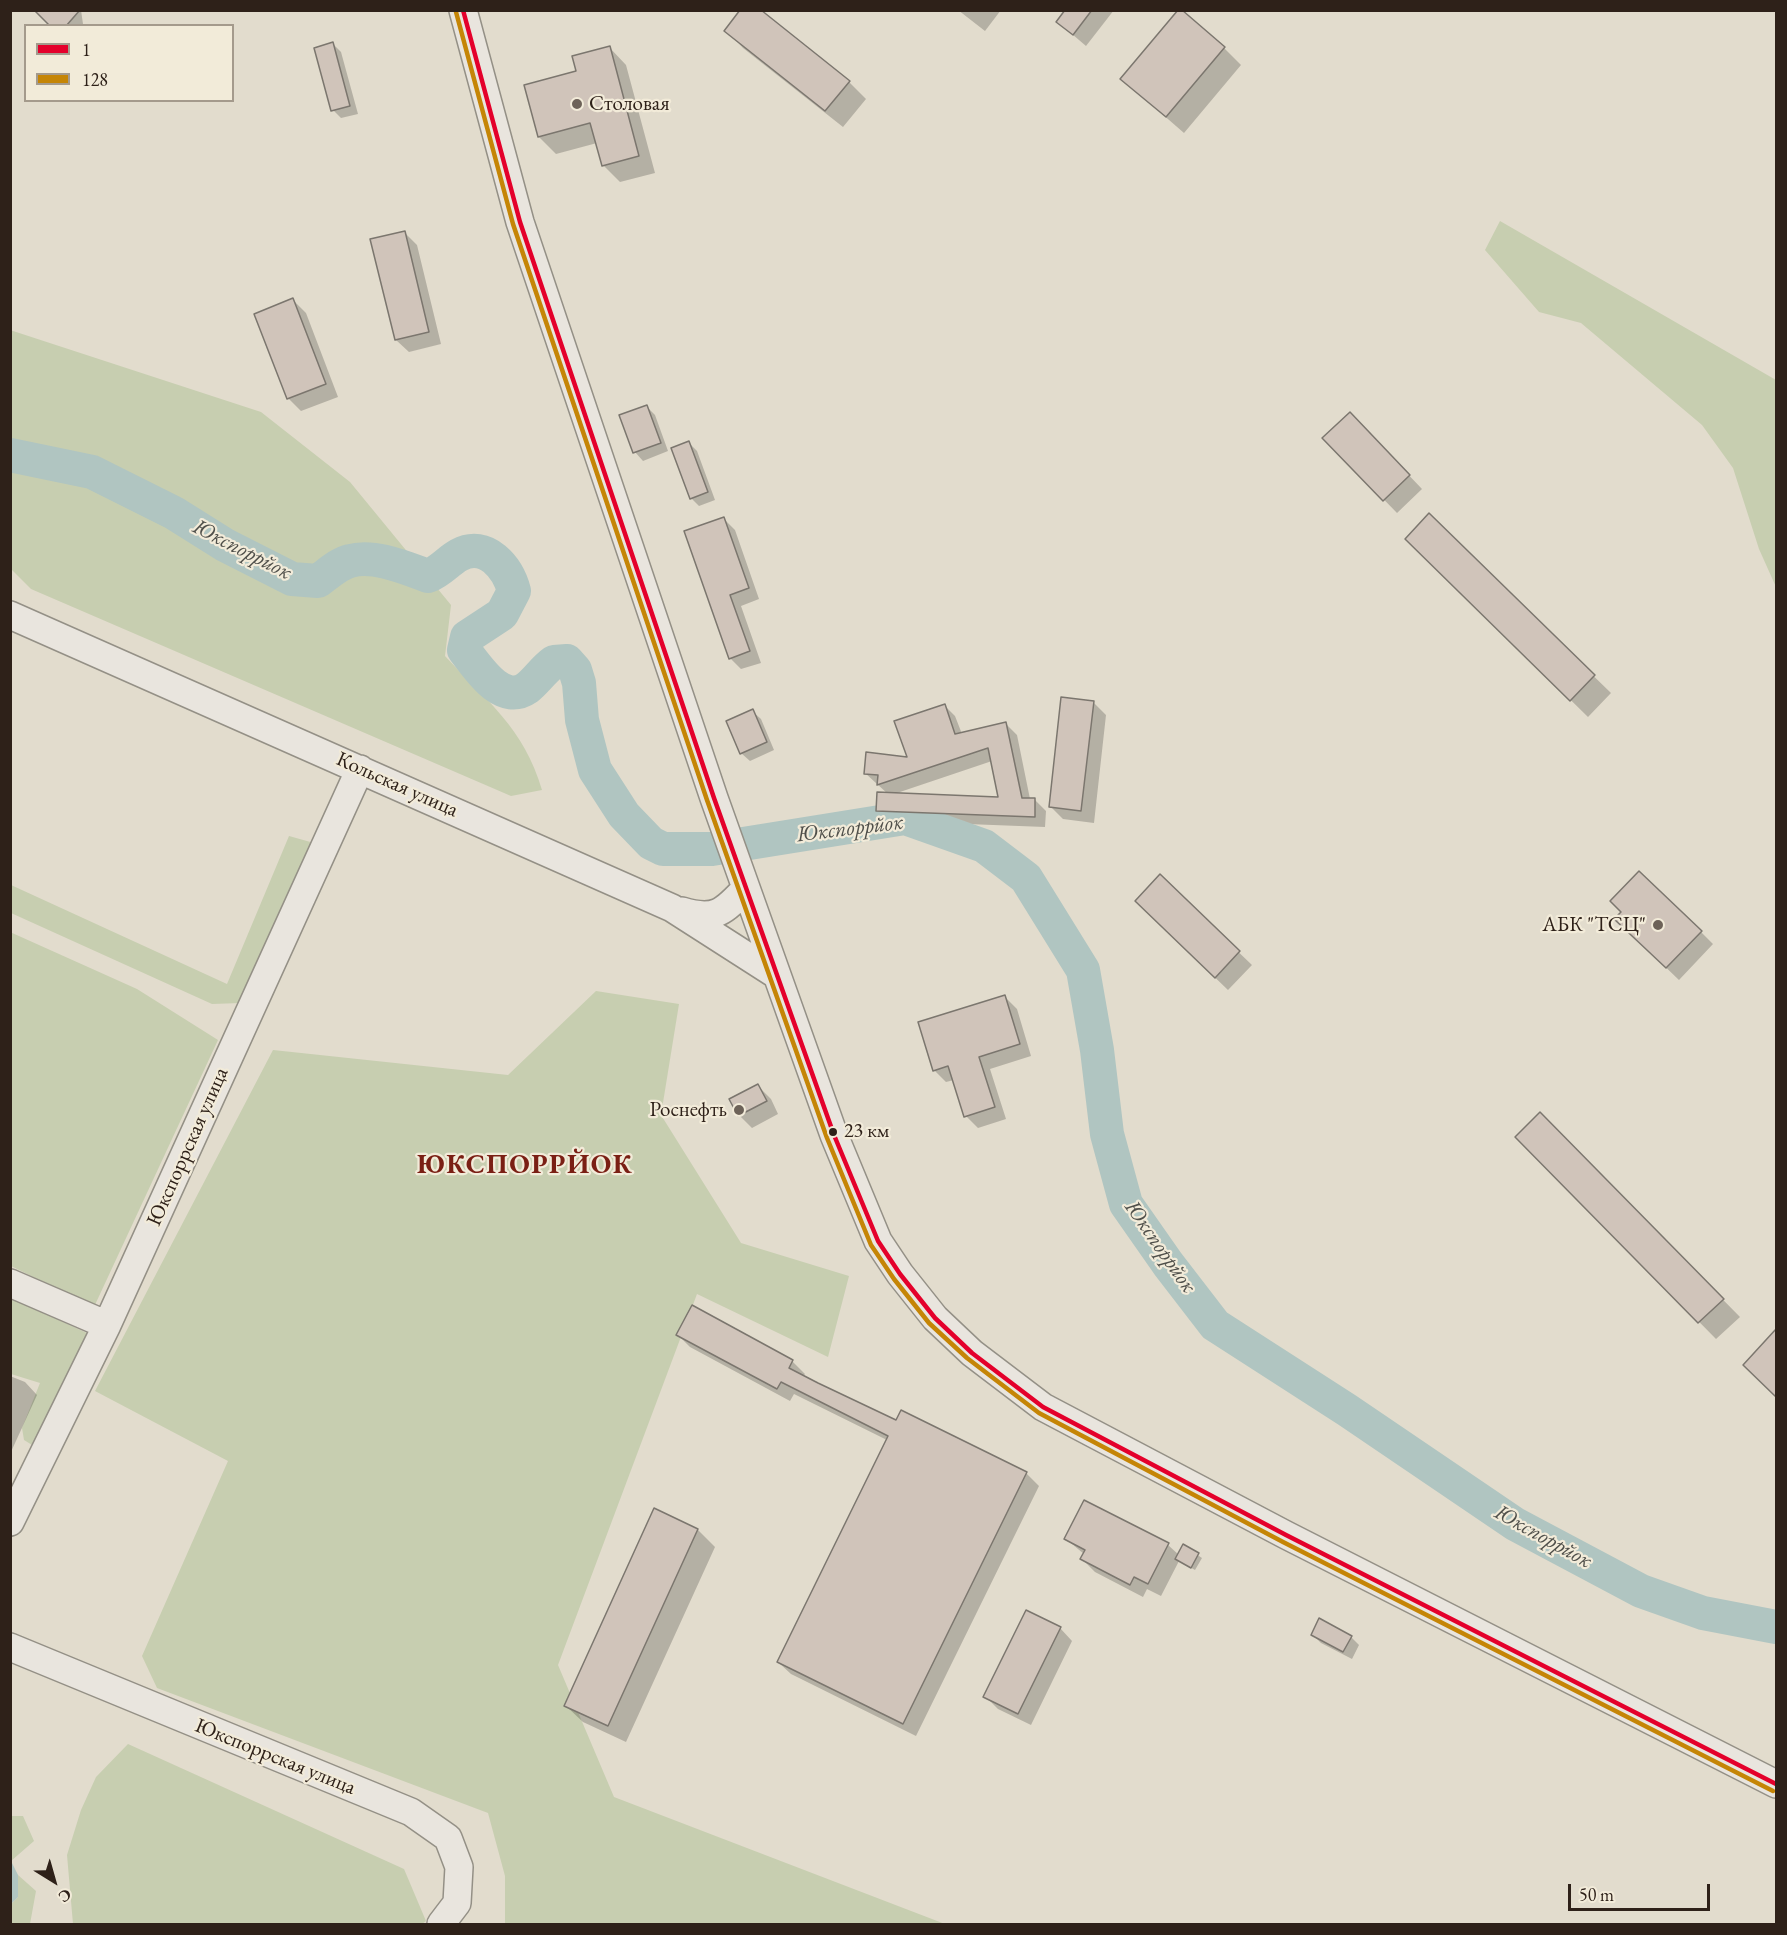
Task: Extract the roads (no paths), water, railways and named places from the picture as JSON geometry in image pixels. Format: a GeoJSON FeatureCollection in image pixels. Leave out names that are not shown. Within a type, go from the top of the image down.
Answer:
{"type":"FeatureCollection","features":[{"type":"Feature","properties":{"kind":"street"},"geometry":{"type":"LineString","coordinates":[[463,10],[520,222],[714,798],[834,1135],[878,1241],[935,1318],[972,1353],[1043,1407],[1776,1784]]}},
{"type":"Feature","properties":{"kind":"street","name":"Кольская улица"},"geometry":{"type":"LineString","coordinates":[[10,615],[672,908],[775,974]]}},
{"type":"Feature","properties":{"kind":"street","name":"Юкспоррская улица"},"geometry":{"type":"LineString","coordinates":[[10,1522],[107,1325],[360,769]]}},
{"type":"Feature","properties":{"kind":"street"},"geometry":{"type":"LineString","coordinates":[[672,908],[700,917],[714,915],[729,906],[743,879]]}},
{"type":"Feature","properties":{"kind":"street"},"geometry":{"type":"LineString","coordinates":[[10,1283],[107,1325]]}},
{"type":"Feature","properties":{"kind":"street","name":"Юкспоррская улица"},"geometry":{"type":"LineString","coordinates":[[10,1647],[411,1812],[448,1838],[459,1867],[457,1903],[441,1924]]}},
{"type":"Feature","properties":{"kind":"waterway","name":"Юкспоррйок"},"geometry":{"type":"LineString","coordinates":[[10,455],[92,472],[174,513],[225,545],[292,579],[318,581],[341,564],[359,559],[390,563],[428,576],[469,551],[487,554],[507,574],[514,591],[502,614],[467,637],[464,650],[491,682],[508,692],[517,692],[527,688],[554,662],[567,661],[575,670],[579,683],[582,720],[595,770],[624,815],[651,843],[663,849],[712,849],[905,818],[984,846],[1026,878],[1083,970],[1097,1050],[1107,1134],[1126,1204],[1215,1325],[1347,1410],[1515,1524],[1641,1591],[1703,1613],[1776,1627]]}},
{"type":"Feature","properties":{"kind":"place","name":"Столовая"},"geometry":{"type":"Point","coordinates":[577,104]}},
{"type":"Feature","properties":{"kind":"place","name":"АБК \"ТСЦ\""},"geometry":{"type":"Point","coordinates":[1658,925]}},
{"type":"Feature","properties":{"kind":"place","name":"Роснефть"},"geometry":{"type":"Point","coordinates":[739,1110]}},
{"type":"Feature","properties":{"kind":"place","name":"23 км"},"geometry":{"type":"Point","coordinates":[833,1132]}},
{"type":"Feature","properties":{"kind":"district","name":"ЮКСПОРРЙОК"},"geometry":{"type":"Point","coordinates":[525,1166]}}]}
